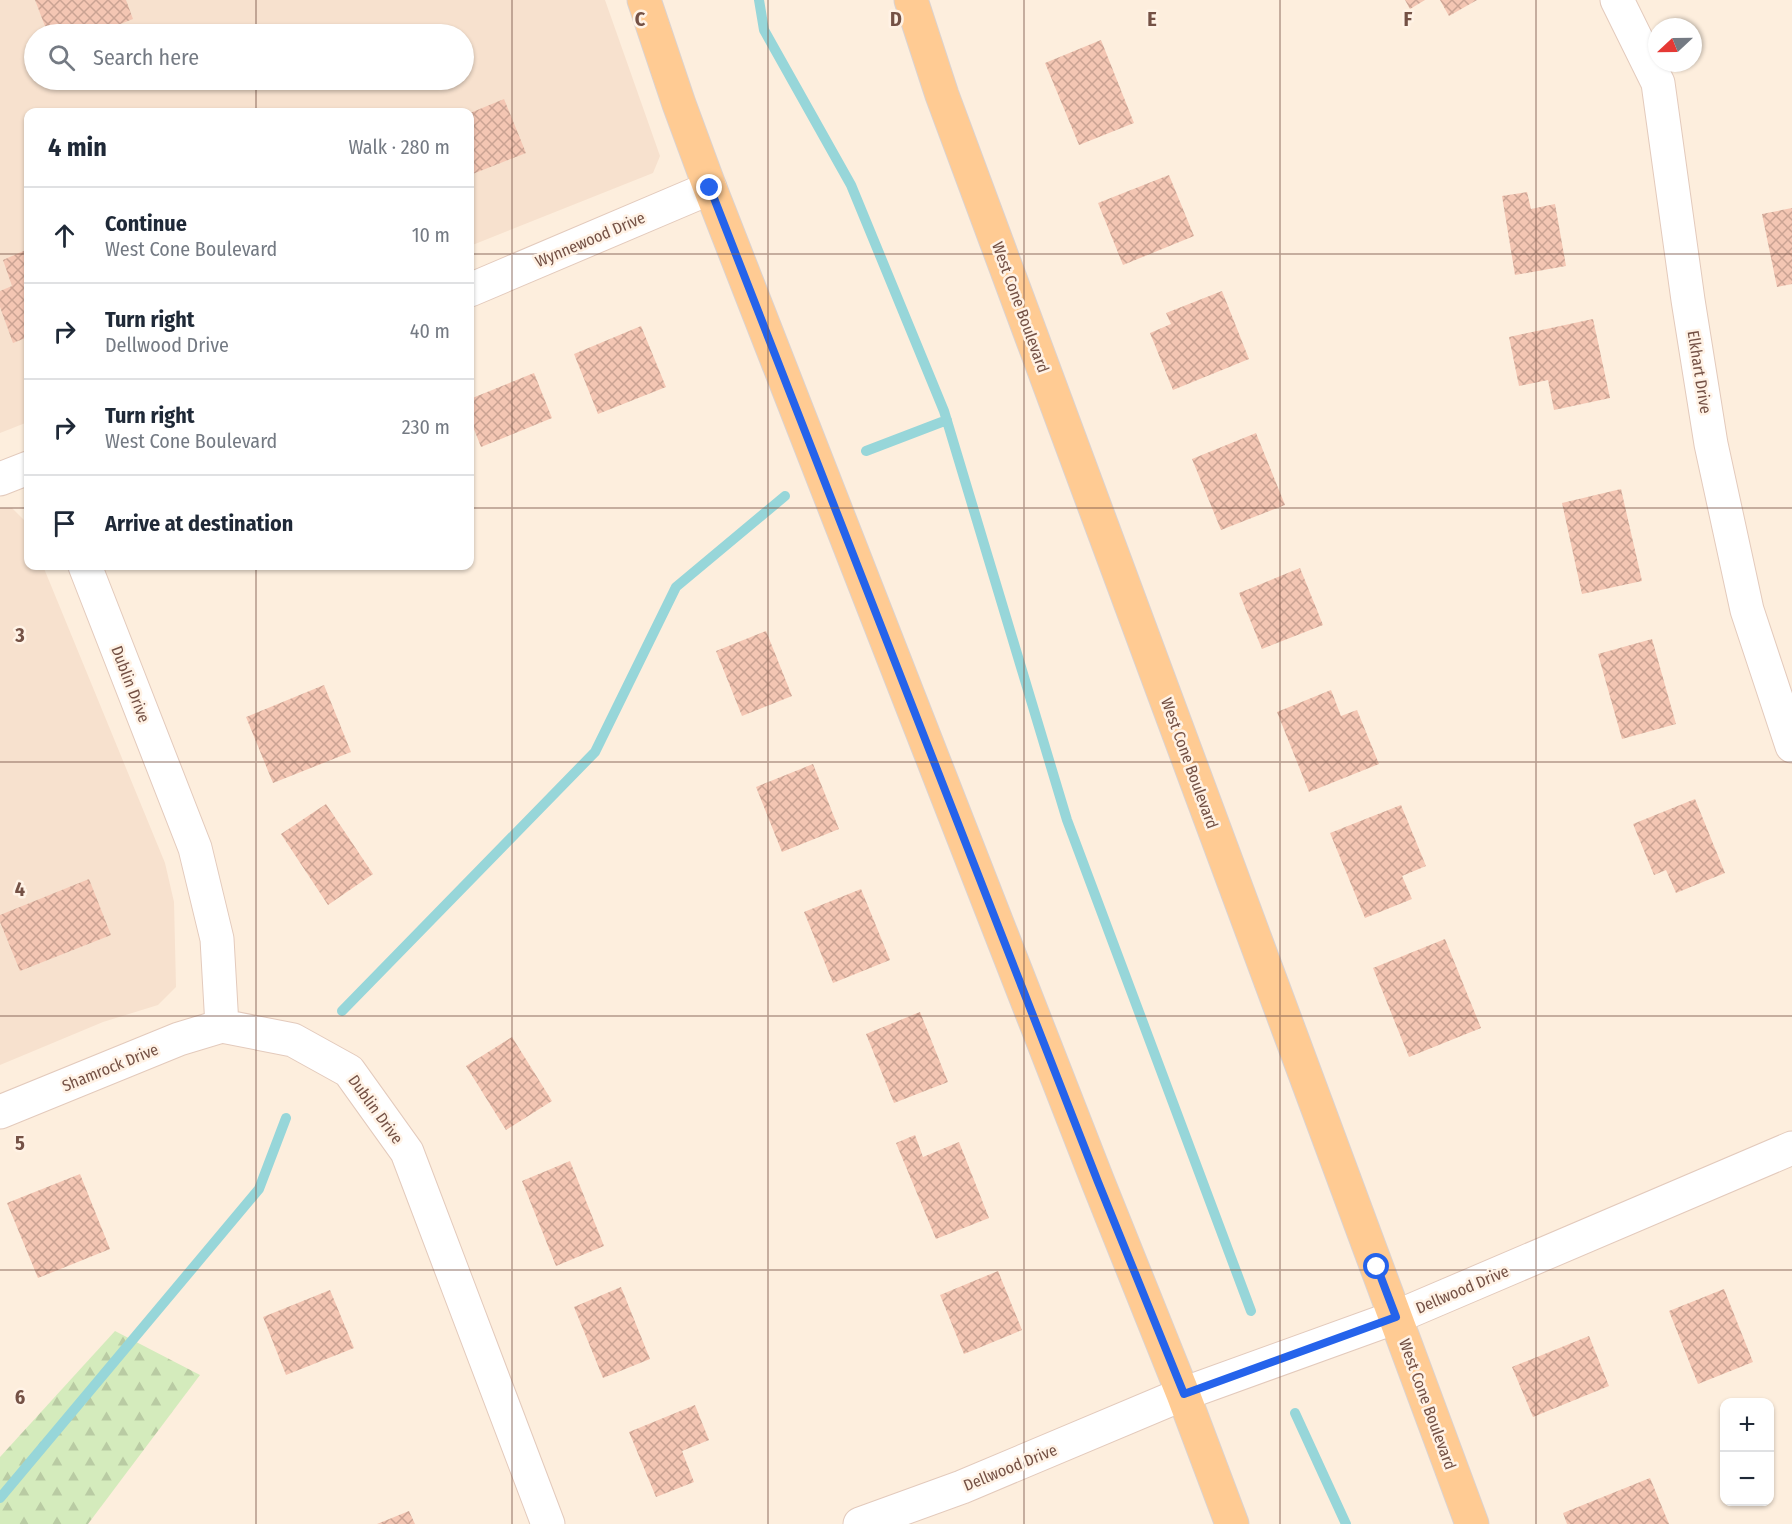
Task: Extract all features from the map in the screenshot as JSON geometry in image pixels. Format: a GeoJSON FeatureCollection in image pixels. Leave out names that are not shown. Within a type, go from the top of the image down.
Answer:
{"type":"FeatureCollection","features":[{"type":"Feature","properties":{"kind":"main road"},"geometry":{"type":"LineString","coordinates":[[644,0],[710,188],[1098,1182],[1184,1394],[1232,1524]]}},
{"type":"Feature","properties":{"kind":"main road","name":"West Cone Boulevard"},"geometry":{"type":"LineString","coordinates":[[911,0],[942,95],[1472,1524]]}},
{"type":"Feature","properties":{"kind":"street","name":"Elkhart Drive"},"geometry":{"type":"LineString","coordinates":[[1617,0],[1658,83],[1688,300],[1712,444],[1747,610],[1792,746]]}},
{"type":"Feature","properties":{"kind":"street","name":"Wynnewood Drive"},"geometry":{"type":"LineString","coordinates":[[474,288],[710,188]]}},
{"type":"Feature","properties":{"kind":"street"},"geometry":{"type":"LineString","coordinates":[[0,478],[24,469]]}},
{"type":"Feature","properties":{"kind":"street","name":"Dublin Drive"},"geometry":{"type":"LineString","coordinates":[[87,570],[195,848],[217,939],[222,1026],[293,1040],[349,1071],[406,1152],[548,1524]]}},
{"type":"Feature","properties":{"kind":"street","name":"Shamrock Drive"},"geometry":{"type":"LineString","coordinates":[[0,1112],[179,1039],[222,1026]]}},
{"type":"Feature","properties":{"kind":"street","name":"Dellwood Drive"},"geometry":{"type":"LineString","coordinates":[[860,1524],[962,1487],[1184,1394],[1396,1317],[1792,1148]]}},
{"type":"Feature","properties":{"kind":"shaded area"},"geometry":{"type":"Polygon","coordinates":[[[0,0],[605,0],[660,156],[653,173],[474,244],[474,108],[24,108],[24,424],[0,433],[0,0]]]}},
{"type":"Feature","properties":{"kind":"shaded area"},"geometry":{"type":"Polygon","coordinates":[[[0,508],[12,508],[24,520],[24,570],[45,570],[165,863],[174,902],[176,987],[158,1005],[103,1022],[0,1065],[0,508]]]}},
{"type":"Feature","properties":{"kind":"green space"},"geometry":{"type":"Polygon","coordinates":[[[115,1331],[200,1375],[88,1524],[0,1524],[0,1457],[115,1331]]]}},
{"type":"Feature","properties":{"kind":"building"},"geometry":{"type":"Polygon","coordinates":[[[35,0],[126,0],[133,19],[120,24],[44,24],[35,0]]]}},
{"type":"Feature","properties":{"kind":"building"},"geometry":{"type":"Polygon","coordinates":[[[1405,0],[1425,0],[1410,9],[1405,0]]]}},
{"type":"Feature","properties":{"kind":"building"},"geometry":{"type":"Polygon","coordinates":[[[1440,0],[1477,0],[1449,16],[1440,0]]]}},
{"type":"Feature","properties":{"kind":"building"},"geometry":{"type":"Polygon","coordinates":[[[1101,40],[1134,123],[1079,145],[1045,63],[1101,40]]]}},
{"type":"Feature","properties":{"kind":"building"},"geometry":{"type":"Polygon","coordinates":[[[504,99],[526,153],[474,173],[474,111],[504,99]]]}},
{"type":"Feature","properties":{"kind":"building"},"geometry":{"type":"Polygon","coordinates":[[[1169,175],[1194,236],[1123,265],[1098,203],[1169,175]]]}},
{"type":"Feature","properties":{"kind":"building"},"geometry":{"type":"Polygon","coordinates":[[[1527,192],[1531,209],[1555,204],[1566,266],[1515,275],[1502,196],[1527,192]]]}},
{"type":"Feature","properties":{"kind":"building"},"geometry":{"type":"Polygon","coordinates":[[[1792,208],[1792,284],[1777,287],[1762,214],[1792,208]]]}},
{"type":"Feature","properties":{"kind":"building"},"geometry":{"type":"Polygon","coordinates":[[[24,251],[24,339],[13,343],[0,307],[0,291],[12,286],[3,260],[24,251]]]}},
{"type":"Feature","properties":{"kind":"building"},"geometry":{"type":"Polygon","coordinates":[[[1222,291],[1249,359],[1173,390],[1150,333],[1171,324],[1166,313],[1222,291]]]}},
{"type":"Feature","properties":{"kind":"building"},"geometry":{"type":"Polygon","coordinates":[[[1593,319],[1610,398],[1554,410],[1548,380],[1519,386],[1509,337],[1593,319]]]}},
{"type":"Feature","properties":{"kind":"building"},"geometry":{"type":"Polygon","coordinates":[[[641,326],[666,387],[598,414],[574,354],[641,326]]]}},
{"type":"Feature","properties":{"kind":"building"},"geometry":{"type":"Polygon","coordinates":[[[534,373],[552,418],[481,447],[474,429],[474,397],[534,373]]]}},
{"type":"Feature","properties":{"kind":"building"},"geometry":{"type":"Polygon","coordinates":[[[1256,433],[1285,505],[1221,530],[1192,459],[1256,433]]]}},
{"type":"Feature","properties":{"kind":"building"},"geometry":{"type":"Polygon","coordinates":[[[1621,489],[1642,581],[1582,594],[1562,503],[1621,489]]]}},
{"type":"Feature","properties":{"kind":"building"},"geometry":{"type":"Polygon","coordinates":[[[1300,568],[1323,625],[1262,649],[1239,593],[1300,568]]]}},
{"type":"Feature","properties":{"kind":"building"},"geometry":{"type":"Polygon","coordinates":[[[766,631],[792,696],[742,716],[716,651],[766,631]]]}},
{"type":"Feature","properties":{"kind":"building"},"geometry":{"type":"Polygon","coordinates":[[[1652,639],[1676,724],[1622,739],[1598,654],[1652,639]]]}},
{"type":"Feature","properties":{"kind":"building"},"geometry":{"type":"Polygon","coordinates":[[[324,685],[351,752],[273,783],[246,717],[324,685]]]}},
{"type":"Feature","properties":{"kind":"building"},"geometry":{"type":"Polygon","coordinates":[[[1331,690],[1341,716],[1357,710],[1379,764],[1309,792],[1277,712],[1331,690]]]}},
{"type":"Feature","properties":{"kind":"building"},"geometry":{"type":"Polygon","coordinates":[[[813,764],[839,829],[782,852],[756,787],[813,764]]]}},
{"type":"Feature","properties":{"kind":"building"},"geometry":{"type":"Polygon","coordinates":[[[1695,799],[1725,873],[1676,893],[1666,870],[1654,875],[1633,824],[1695,799]]]}},
{"type":"Feature","properties":{"kind":"building"},"geometry":{"type":"Polygon","coordinates":[[[326,804],[373,874],[328,905],[281,834],[326,804]]]}},
{"type":"Feature","properties":{"kind":"building"},"geometry":{"type":"Polygon","coordinates":[[[1401,805],[1426,866],[1402,876],[1412,899],[1365,918],[1330,833],[1401,805]]]}},
{"type":"Feature","properties":{"kind":"building"},"geometry":{"type":"Polygon","coordinates":[[[89,879],[111,935],[20,971],[0,922],[0,915],[89,879]]]}},
{"type":"Feature","properties":{"kind":"building"},"geometry":{"type":"Polygon","coordinates":[[[861,889],[890,960],[833,983],[804,912],[861,889]]]}},
{"type":"Feature","properties":{"kind":"building"},"geometry":{"type":"Polygon","coordinates":[[[1445,939],[1481,1028],[1409,1057],[1373,968],[1445,939]]]}},
{"type":"Feature","properties":{"kind":"building"},"geometry":{"type":"Polygon","coordinates":[[[920,1012],[948,1082],[894,1103],[866,1034],[920,1012]]]}},
{"type":"Feature","properties":{"kind":"building"},"geometry":{"type":"Polygon","coordinates":[[[512,1037],[552,1101],[506,1130],[466,1066],[512,1037]]]}},
{"type":"Feature","properties":{"kind":"building"},"geometry":{"type":"Polygon","coordinates":[[[915,1135],[923,1157],[959,1142],[989,1218],[936,1239],[896,1143],[915,1135]]]}},
{"type":"Feature","properties":{"kind":"building"},"geometry":{"type":"Polygon","coordinates":[[[570,1161],[604,1246],[556,1266],[522,1181],[570,1161]]]}},
{"type":"Feature","properties":{"kind":"building"},"geometry":{"type":"Polygon","coordinates":[[[80,1174],[110,1249],[38,1278],[7,1203],[80,1174]]]}},
{"type":"Feature","properties":{"kind":"building"},"geometry":{"type":"Polygon","coordinates":[[[998,1271],[1022,1330],[964,1354],[940,1295],[998,1271]]]}},
{"type":"Feature","properties":{"kind":"building"},"geometry":{"type":"Polygon","coordinates":[[[621,1287],[650,1359],[603,1378],[574,1307],[621,1287]]]}},
{"type":"Feature","properties":{"kind":"building"},"geometry":{"type":"Polygon","coordinates":[[[1724,1289],[1753,1362],[1698,1384],[1669,1311],[1724,1289]]]}},
{"type":"Feature","properties":{"kind":"building"},"geometry":{"type":"Polygon","coordinates":[[[330,1290],[354,1348],[286,1375],[263,1317],[330,1290]]]}},
{"type":"Feature","properties":{"kind":"building"},"geometry":{"type":"Polygon","coordinates":[[[1589,1336],[1609,1386],[1533,1417],[1512,1367],[1589,1336]]]}},
{"type":"Feature","properties":{"kind":"building"},"geometry":{"type":"Polygon","coordinates":[[[695,1405],[709,1440],[682,1451],[694,1482],[656,1497],[629,1432],[695,1405]]]}},
{"type":"Feature","properties":{"kind":"building"},"geometry":{"type":"Polygon","coordinates":[[[1650,1478],[1669,1524],[1567,1524],[1563,1513],[1650,1478]]]}},
{"type":"Feature","properties":{"kind":"building"},"geometry":{"type":"Polygon","coordinates":[[[409,1511],[415,1524],[377,1524],[409,1511]]]}},
{"type":"Feature","properties":{"kind":"waterway"},"geometry":{"type":"LineString","coordinates":[[759,0],[764,30],[851,185],[944,411],[1067,820],[1251,1311]]}},
{"type":"Feature","properties":{"kind":"waterway"},"geometry":{"type":"LineString","coordinates":[[866,451],[947,420]]}},
{"type":"Feature","properties":{"kind":"waterway"},"geometry":{"type":"LineString","coordinates":[[342,1011],[595,752],[676,587],[785,496]]}},
{"type":"Feature","properties":{"kind":"waterway"},"geometry":{"type":"LineString","coordinates":[[0,1498],[259,1189],[286,1118]]}},
{"type":"Feature","properties":{"kind":"waterway"},"geometry":{"type":"LineString","coordinates":[[1295,1413],[1346,1524]]}},
{"type":"Feature","properties":{"kind":"route"},"geometry":{"type":"LineString","coordinates":[[710,188],[1098,1182],[1184,1394],[1396,1317],[1377,1267]]}}]}
